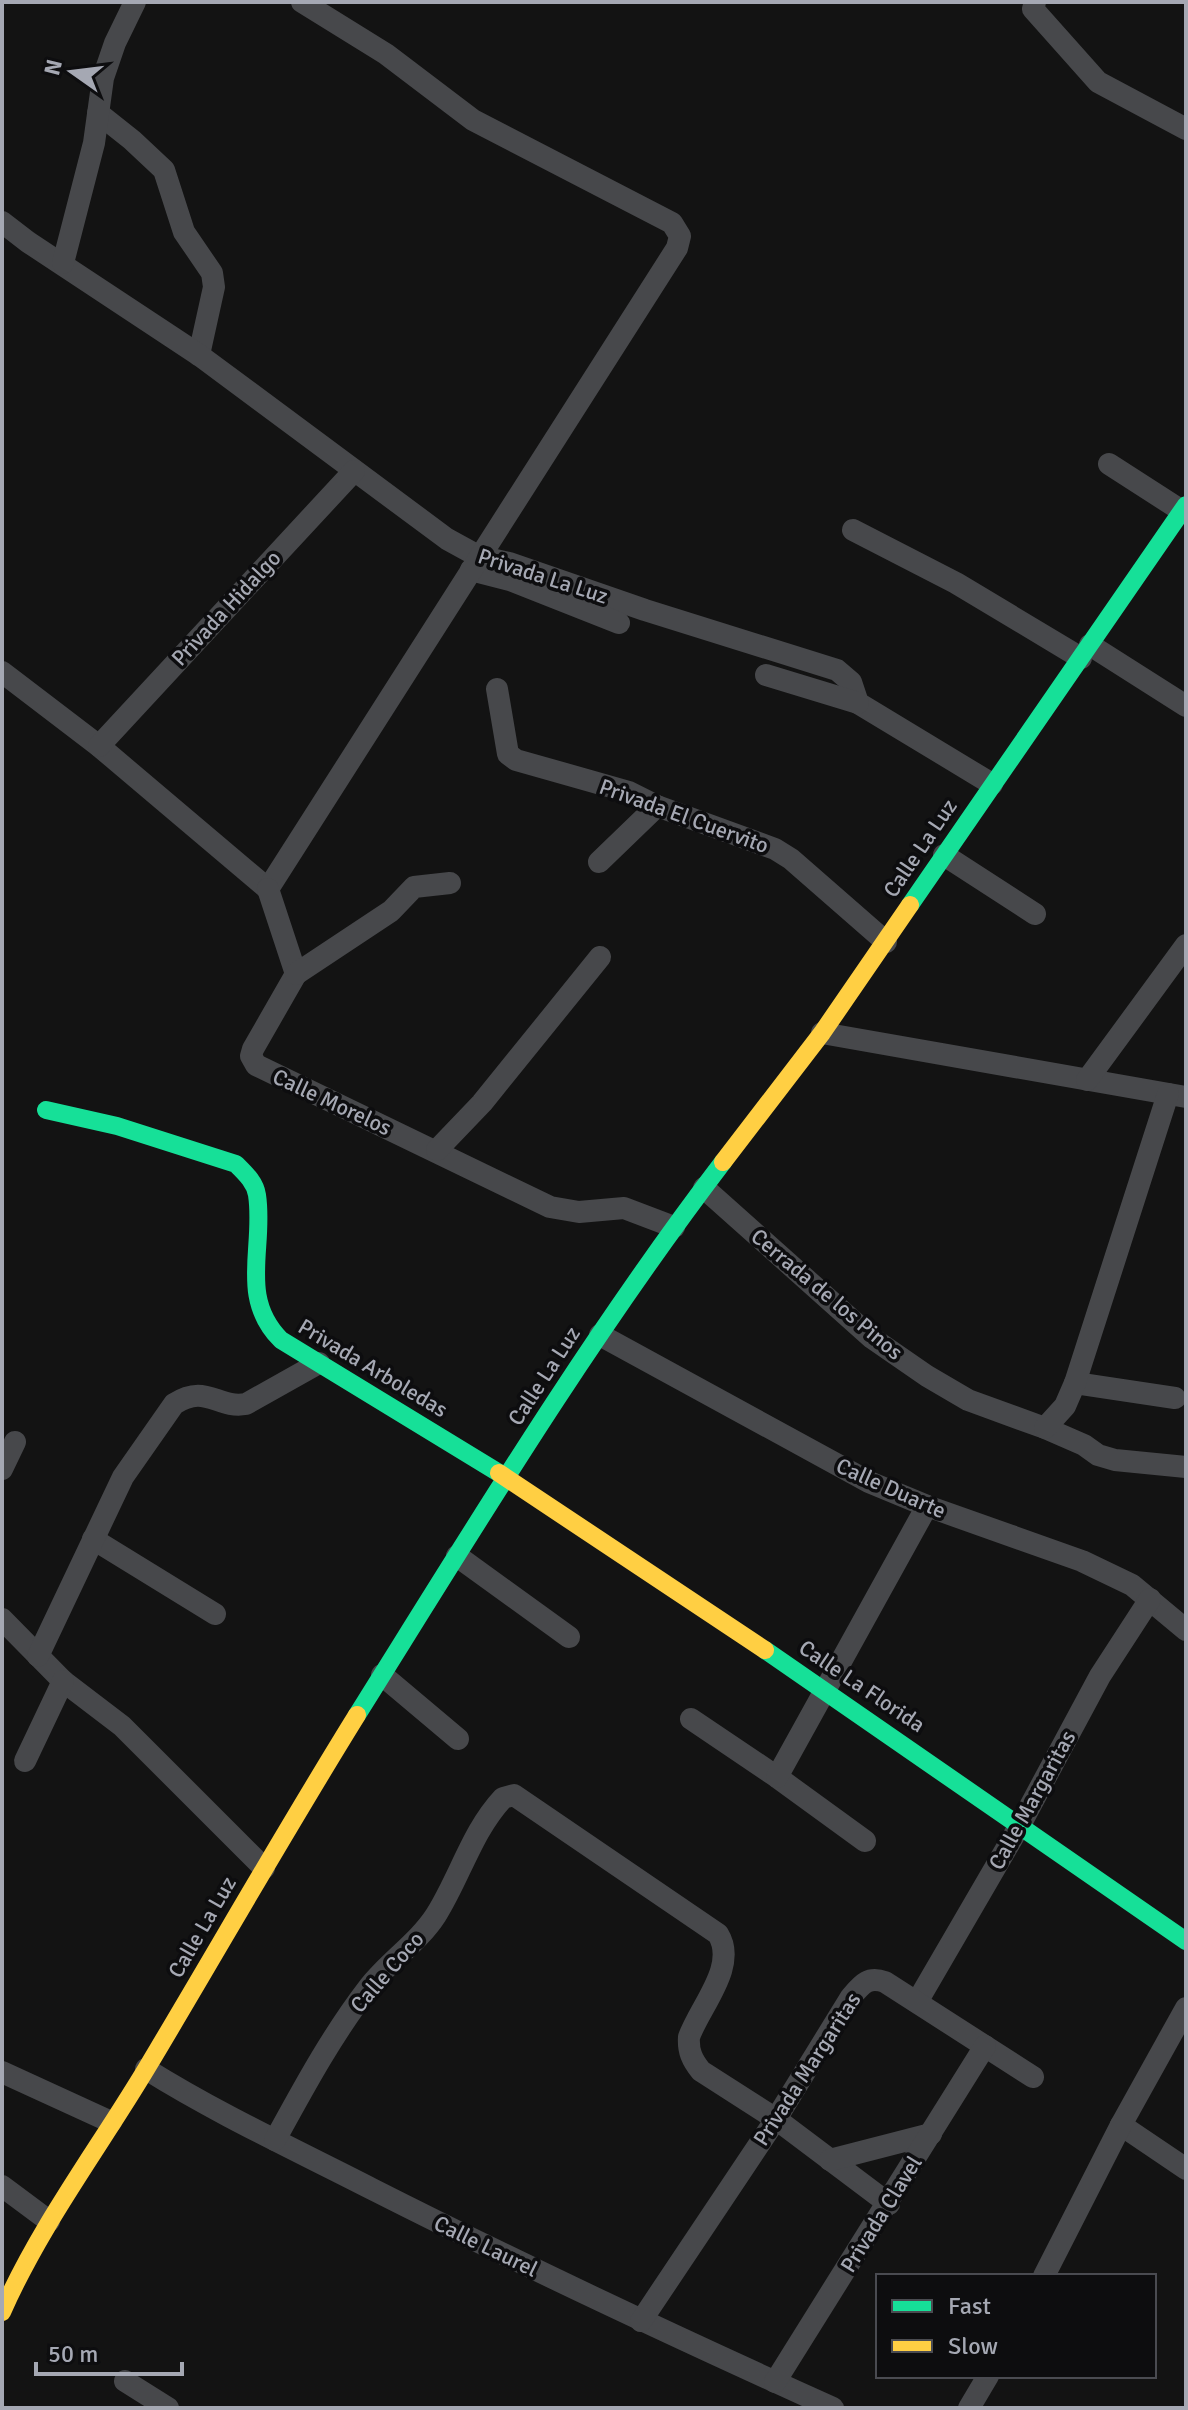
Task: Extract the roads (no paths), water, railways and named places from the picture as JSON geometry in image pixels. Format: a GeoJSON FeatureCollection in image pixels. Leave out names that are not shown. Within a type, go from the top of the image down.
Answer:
{"type":"FeatureCollection","features":[{"type":"Feature","properties":{"kind":"street"},"geometry":{"type":"LineString","coordinates":[[63,263],[94,143],[103,78],[115,43],[135,2]]}},
{"type":"Feature","properties":{"kind":"street"},"geometry":{"type":"LineString","coordinates":[[268,889],[677,248],[680,236],[672,223],[473,120],[386,54],[302,2]]}},
{"type":"Feature","properties":{"kind":"street"},"geometry":{"type":"LineString","coordinates":[[1040,12],[1098,82],[1186,129]]}},
{"type":"Feature","properties":{"kind":"street"},"geometry":{"type":"LineString","coordinates":[[98,113],[164,170],[184,232],[212,273],[214,287],[199,355]]}},
{"type":"Feature","properties":{"kind":"street","name":"Privada La Luz"},"geometry":{"type":"LineString","coordinates":[[2,222],[199,355],[475,563],[509,563],[645,610],[837,670],[851,682],[858,703],[992,784]]}},
{"type":"Feature","properties":{"kind":"street"},"geometry":{"type":"LineString","coordinates":[[1109,464],[1184,508]]}},
{"type":"Feature","properties":{"kind":"street","name":"Privada Hidalgo"},"geometry":{"type":"LineString","coordinates":[[99,746],[354,471]]}},
{"type":"Feature","properties":{"kind":"street","name":"Calle La Luz"},"geometry":{"type":"LineString","coordinates":[[2,2312],[20,2271],[49,2221],[146,2069],[264,1868],[506,1477],[612,1314],[674,1227],[822,1033],[1184,508]]}},
{"type":"Feature","properties":{"kind":"street"},"geometry":{"type":"LineString","coordinates":[[853,530],[1186,706]]}},
{"type":"Feature","properties":{"kind":"street"},"geometry":{"type":"LineString","coordinates":[[475,563],[619,623]]}},
{"type":"Feature","properties":{"kind":"street"},"geometry":{"type":"LineString","coordinates":[[2,672],[99,746],[268,889],[296,974],[391,911],[414,887],[450,883]]}},
{"type":"Feature","properties":{"kind":"street"},"geometry":{"type":"LineString","coordinates":[[766,675],[858,703]]}},
{"type":"Feature","properties":{"kind":"street","name":"Privada El Cuervito"},"geometry":{"type":"LineString","coordinates":[[497,689],[508,754],[516,760],[629,792],[657,806],[775,849],[791,859],[886,942]]}},
{"type":"Feature","properties":{"kind":"street"},"geometry":{"type":"LineString","coordinates":[[599,862],[657,806]]}},
{"type":"Feature","properties":{"kind":"street"},"geometry":{"type":"LineString","coordinates":[[944,855],[1035,914]]}},
{"type":"Feature","properties":{"kind":"street"},"geometry":{"type":"LineString","coordinates":[[1087,1080],[1186,945]]}},
{"type":"Feature","properties":{"kind":"street"},"geometry":{"type":"LineString","coordinates":[[437,1150],[482,1103],[600,957]]}},
{"type":"Feature","properties":{"kind":"street","name":"Calle Morelos"},"geometry":{"type":"LineString","coordinates":[[296,974],[253,1049],[251,1056],[256,1065],[550,1207],[579,1212],[624,1208],[674,1227]]}},
{"type":"Feature","properties":{"kind":"street"},"geometry":{"type":"LineString","coordinates":[[822,1033],[1177,1096],[1075,1383],[1065,1406],[1045,1428]]}},
{"type":"Feature","properties":{"kind":"street","name":"Privada Arboledas"},"geometry":{"type":"LineString","coordinates":[[46,1110],[117,1126],[236,1164],[249,1176],[257,1193],[256,1300],[272,1331],[281,1340],[506,1477]]}},
{"type":"Feature","properties":{"kind":"street","name":"Cerrada de los Pinos"},"geometry":{"type":"LineString","coordinates":[[704,1188],[872,1338],[968,1400],[1045,1428],[1084,1445],[1098,1455],[1115,1460],[1186,1467]]}},
{"type":"Feature","properties":{"kind":"street","name":"Calle Duarte"},"geometry":{"type":"LineString","coordinates":[[600,1335],[869,1482],[1082,1561],[1132,1585],[1186,1630]]}},
{"type":"Feature","properties":{"kind":"street"},"geometry":{"type":"LineString","coordinates":[[38,1656],[130,1465],[174,1404],[196,1394],[237,1406],[246,1404],[319,1363]]}},
{"type":"Feature","properties":{"kind":"street"},"geometry":{"type":"LineString","coordinates":[[1075,1383],[1175,1398]]}},
{"type":"Feature","properties":{"kind":"street"},"geometry":{"type":"LineString","coordinates":[[2,1469],[15,1442]]}},
{"type":"Feature","properties":{"kind":"street","name":"Calle La Florida"},"geometry":{"type":"LineString","coordinates":[[506,1477],[826,1690],[1186,1941]]}},
{"type":"Feature","properties":{"kind":"street"},"geometry":{"type":"LineString","coordinates":[[777,1777],[927,1506]]}},
{"type":"Feature","properties":{"kind":"street"},"geometry":{"type":"LineString","coordinates":[[93,1539],[215,1614]]}},
{"type":"Feature","properties":{"kind":"street"},"geometry":{"type":"LineString","coordinates":[[457,1556],[569,1637]]}},
{"type":"Feature","properties":{"kind":"street","name":"Calle Margaritas"},"geometry":{"type":"LineString","coordinates":[[917,2002],[1020,1825],[1094,1687],[1150,1599]]}},
{"type":"Feature","properties":{"kind":"street"},"geometry":{"type":"LineString","coordinates":[[2,1619],[63,1681],[122,1726],[264,1868]]}},
{"type":"Feature","properties":{"kind":"street"},"geometry":{"type":"LineString","coordinates":[[382,1675],[458,1739]]}},
{"type":"Feature","properties":{"kind":"street"},"geometry":{"type":"LineString","coordinates":[[25,1761],[63,1681]]}},
{"type":"Feature","properties":{"kind":"street"},"geometry":{"type":"LineString","coordinates":[[691,1719],[865,1841]]}},
{"type":"Feature","properties":{"kind":"street","name":"Calle Coco"},"geometry":{"type":"LineString","coordinates":[[275,2140],[354,2008],[371,1984],[434,1918],[475,1839],[498,1803],[508,1795],[520,1799],[718,1934],[726,1951],[724,1962],[689,2037],[689,2049],[701,2071],[776,2119]]}},
{"type":"Feature","properties":{"kind":"street","name":"Privada Margaritas"},"geometry":{"type":"LineString","coordinates":[[641,2321],[861,1985],[875,1979],[917,2002],[1033,2077]]}},
{"type":"Feature","properties":{"kind":"street"},"geometry":{"type":"LineString","coordinates":[[1045,2274],[1121,2125],[1186,2008]]}},
{"type":"Feature","properties":{"kind":"street","name":"Privada Clavel"},"geometry":{"type":"LineString","coordinates":[[775,2382],[985,2046]]}},
{"type":"Feature","properties":{"kind":"street","name":"Calle Laurel"},"geometry":{"type":"LineString","coordinates":[[146,2069],[275,2140],[468,2237],[641,2321],[833,2408]]}},
{"type":"Feature","properties":{"kind":"street"},"geometry":{"type":"LineString","coordinates":[[2,2072],[111,2122]]}},
{"type":"Feature","properties":{"kind":"street"},"geometry":{"type":"LineString","coordinates":[[776,2119],[889,2204]]}},
{"type":"Feature","properties":{"kind":"street"},"geometry":{"type":"LineString","coordinates":[[1121,2125],[1186,2169]]}},
{"type":"Feature","properties":{"kind":"street"},"geometry":{"type":"LineString","coordinates":[[830,2160],[931,2134]]}},
{"type":"Feature","properties":{"kind":"street"},"geometry":{"type":"LineString","coordinates":[[2,2186],[49,2221]]}},
{"type":"Feature","properties":{"kind":"street"},"geometry":{"type":"LineString","coordinates":[[969,2408],[987,2378]]}},
{"type":"Feature","properties":{"kind":"street"},"geometry":{"type":"LineString","coordinates":[[125,2381],[168,2408]]}}]}
